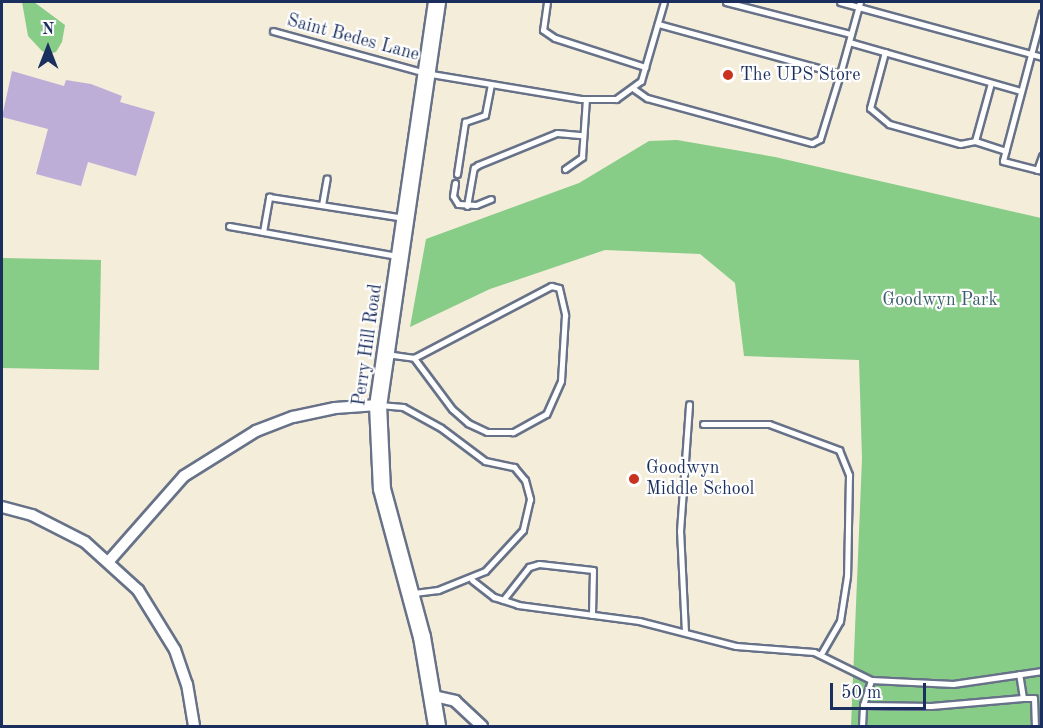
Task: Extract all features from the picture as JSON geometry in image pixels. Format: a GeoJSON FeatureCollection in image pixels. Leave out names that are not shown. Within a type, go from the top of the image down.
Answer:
{"type":"FeatureCollection","features":[{"type":"Feature","properties":{"kind":"main road","name":"Perry Hill Road"},"geometry":{"type":"LineString","coordinates":[[436,2],[378,405],[382,489],[411,593],[434,696],[437,726]]}},
{"type":"Feature","properties":{"kind":"street"},"geometry":{"type":"LineString","coordinates":[[109,561],[184,476],[256,431],[293,417],[335,408],[378,405]]}},
{"type":"Feature","properties":{"kind":"street"},"geometry":{"type":"LineString","coordinates":[[2,507],[60,528],[109,561],[138,590],[167,632],[187,684],[195,726]]}},
{"type":"Feature","properties":{"kind":"street"},"geometry":{"type":"LineString","coordinates":[[434,696],[455,701],[482,726]]}},
{"type":"Feature","properties":{"kind":"lane"},"geometry":{"type":"LineString","coordinates":[[547,2],[543,30],[555,38],[645,67]]}},
{"type":"Feature","properties":{"kind":"lane"},"geometry":{"type":"LineString","coordinates":[[664,2],[645,67],[634,89],[647,98],[812,143],[820,139],[859,4]]}},
{"type":"Feature","properties":{"kind":"lane"},"geometry":{"type":"LineString","coordinates":[[726,2],[851,34]]}},
{"type":"Feature","properties":{"kind":"lane"},"geometry":{"type":"LineString","coordinates":[[840,2],[859,4],[1041,57]]}},
{"type":"Feature","properties":{"kind":"lane"},"geometry":{"type":"LineString","coordinates":[[1041,13],[1003,161],[1039,171],[1041,156]]}},
{"type":"Feature","properties":{"kind":"lane"},"geometry":{"type":"LineString","coordinates":[[658,24],[840,74]]}},
{"type":"Feature","properties":{"kind":"lane","name":"Saint Bedes Lane"},"geometry":{"type":"LineString","coordinates":[[273,31],[425,73],[491,85],[586,99],[616,99],[634,89]]}},
{"type":"Feature","properties":{"kind":"lane"},"geometry":{"type":"LineString","coordinates":[[849,42],[1021,91]]}},
{"type":"Feature","properties":{"kind":"lane"},"geometry":{"type":"LineString","coordinates":[[885,52],[870,108],[889,124],[960,144],[975,141],[1005,151]]}},
{"type":"Feature","properties":{"kind":"lane"},"geometry":{"type":"LineString","coordinates":[[975,141],[991,82]]}},
{"type":"Feature","properties":{"kind":"lane"},"geometry":{"type":"LineString","coordinates":[[457,174],[465,122],[485,115],[491,85]]}},
{"type":"Feature","properties":{"kind":"lane"},"geometry":{"type":"LineString","coordinates":[[566,169],[580,161],[586,99]]}},
{"type":"Feature","properties":{"kind":"lane"},"geometry":{"type":"LineString","coordinates":[[467,206],[474,168],[478,165],[557,132],[582,135]]}},
{"type":"Feature","properties":{"kind":"lane"},"geometry":{"type":"LineString","coordinates":[[322,205],[327,178]]}},
{"type":"Feature","properties":{"kind":"lane"},"geometry":{"type":"LineString","coordinates":[[455,183],[454,201],[467,206],[491,199]]}},
{"type":"Feature","properties":{"kind":"lane"},"geometry":{"type":"LineString","coordinates":[[263,232],[269,197],[406,218]]}},
{"type":"Feature","properties":{"kind":"lane"},"geometry":{"type":"LineString","coordinates":[[229,226],[401,256]]}},
{"type":"Feature","properties":{"kind":"lane"},"geometry":{"type":"LineString","coordinates":[[386,354],[414,358],[551,286],[559,288],[566,315],[561,381],[546,414],[513,432],[487,432],[468,423],[452,409],[414,358]]}},
{"type":"Feature","properties":{"kind":"lane"},"geometry":{"type":"LineString","coordinates":[[686,632],[680,531],[689,404]]}},
{"type":"Feature","properties":{"kind":"lane"},"geometry":{"type":"LineString","coordinates":[[378,405],[403,407],[441,428],[485,461],[514,467],[525,480],[530,499],[523,530],[501,556],[472,580],[411,593]]}},
{"type":"Feature","properties":{"kind":"lane"},"geometry":{"type":"LineString","coordinates":[[703,424],[769,424],[839,450],[849,475],[847,576],[840,621],[820,655]]}},
{"type":"Feature","properties":{"kind":"lane"},"geometry":{"type":"LineString","coordinates":[[503,600],[529,567],[539,564],[593,570],[592,615]]}},
{"type":"Feature","properties":{"kind":"lane"},"geometry":{"type":"LineString","coordinates":[[472,580],[503,600],[686,632],[736,646],[820,655],[871,680],[952,684],[1041,670]]}},
{"type":"Feature","properties":{"kind":"lane"},"geometry":{"type":"LineString","coordinates":[[1019,674],[1023,698]]}},
{"type":"Feature","properties":{"kind":"lane"},"geometry":{"type":"LineString","coordinates":[[862,726],[863,705],[871,680]]}},
{"type":"Feature","properties":{"kind":"lane"},"geometry":{"type":"LineString","coordinates":[[863,705],[968,704],[1034,698],[1035,726]]}},
{"type":"Feature","properties":{"kind":"green space"},"geometry":{"type":"Polygon","coordinates":[[[22,2],[34,2],[65,25],[62,42],[56,52],[49,54],[42,51],[28,36],[22,2]]]}},
{"type":"Feature","properties":{"kind":"green space","name":"Goodwyn Park"},"geometry":{"type":"Polygon","coordinates":[[[677,140],[775,157],[1041,218],[1041,726],[851,726],[862,459],[859,360],[744,356],[735,283],[700,254],[605,250],[490,289],[410,327],[426,239],[579,183],[649,141],[677,140]]]}},
{"type":"Feature","properties":{"kind":"green space"},"geometry":{"type":"Polygon","coordinates":[[[2,258],[101,260],[99,370],[2,368],[2,258]]]}},
{"type":"Feature","properties":{"kind":"building"},"geometry":{"type":"Polygon","coordinates":[[[12,71],[64,86],[66,80],[91,84],[122,96],[120,102],[155,112],[136,176],[88,162],[81,186],[36,174],[48,129],[2,117],[12,71]]]}},
{"type":"Feature","properties":{"kind":"place","name":"The UPS Store"},"geometry":{"type":"Point","coordinates":[728,75]}},
{"type":"Feature","properties":{"kind":"place","name":"Goodwyn Middle School"},"geometry":{"type":"Point","coordinates":[634,479]}}]}
